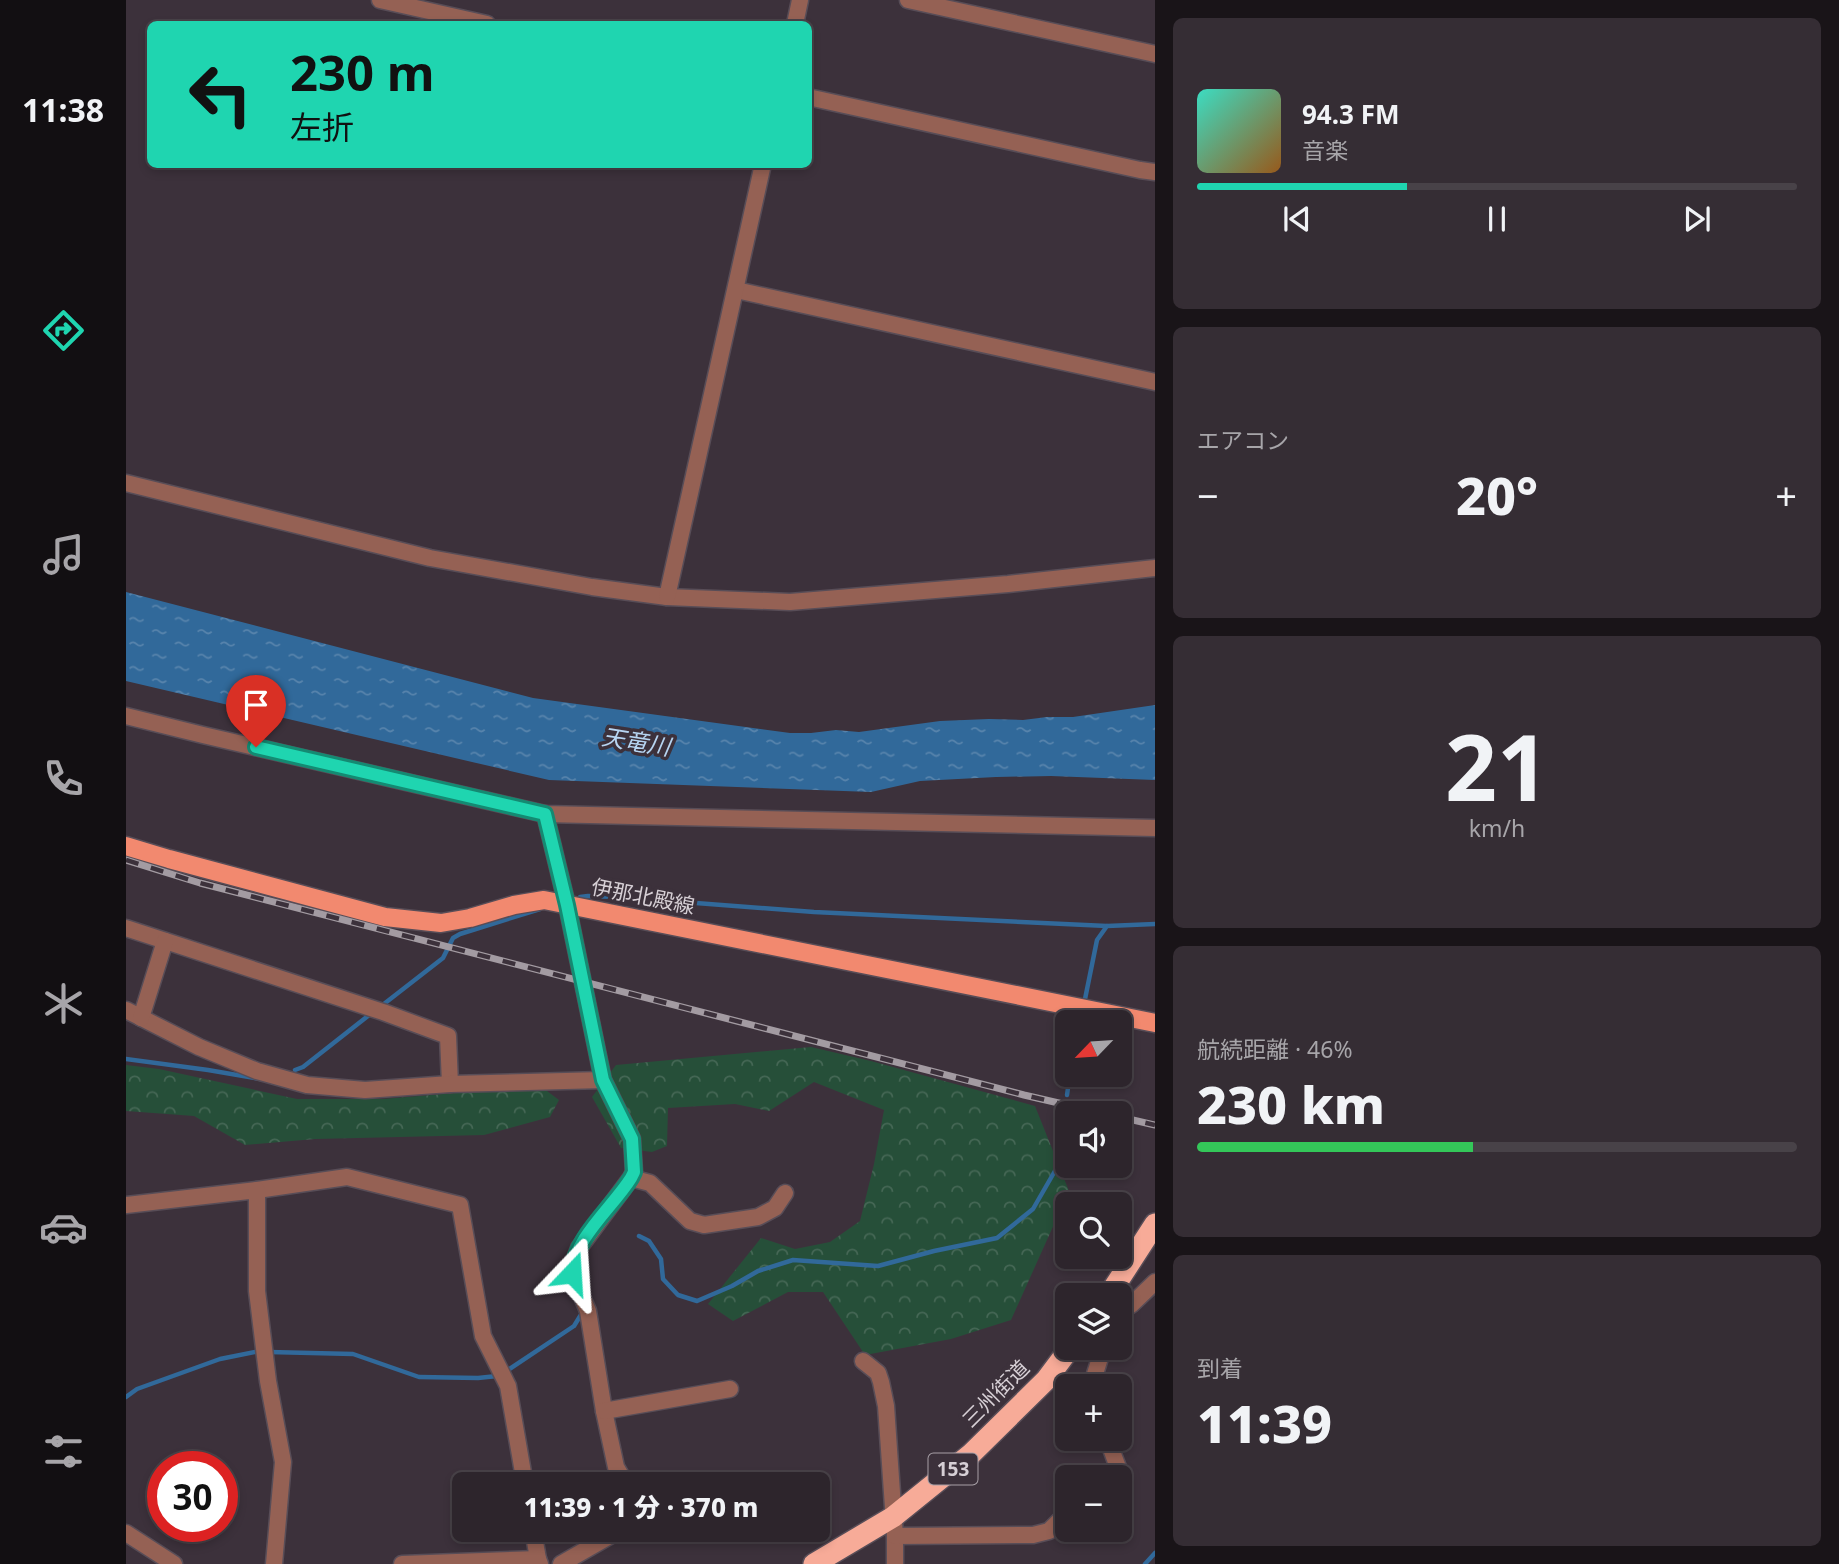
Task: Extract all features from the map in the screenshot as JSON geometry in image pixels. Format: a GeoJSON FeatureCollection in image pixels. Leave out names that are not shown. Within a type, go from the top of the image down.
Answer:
{"type":"FeatureCollection","features":[{"type":"Feature","properties":{"kind":"highway"},"geometry":{"type":"LineString","coordinates":[[1117,1283],[1155,1224]]}},
{"type":"Feature","properties":{"kind":"highway","name":"三州街道"},"geometry":{"type":"LineString","coordinates":[[814,1564],[856,1539],[894,1526],[1046,1380],[1061,1360]]}},
{"type":"Feature","properties":{"kind":"main road","name":"伊那北殿線"},"geometry":{"type":"LineString","coordinates":[[126,846],[385,917],[441,923],[544,900],[1155,1023]]}},
{"type":"Feature","properties":{"kind":"main road"},"geometry":{"type":"LineString","coordinates":[[838,1564],[856,1539]]}},
{"type":"Feature","properties":{"kind":"street"},"geometry":{"type":"LineString","coordinates":[[380,0],[474,21]]}},
{"type":"Feature","properties":{"kind":"street"},"geometry":{"type":"LineString","coordinates":[[796,21],[800,0]]}},
{"type":"Feature","properties":{"kind":"street"},"geometry":{"type":"LineString","coordinates":[[908,0],[1155,54]]}},
{"type":"Feature","properties":{"kind":"street"},"geometry":{"type":"LineString","coordinates":[[812,98],[1155,172]]}},
{"type":"Feature","properties":{"kind":"street"},"geometry":{"type":"LineString","coordinates":[[667,597],[762,168]]}},
{"type":"Feature","properties":{"kind":"street"},"geometry":{"type":"LineString","coordinates":[[736,290],[1155,382]]}},
{"type":"Feature","properties":{"kind":"street"},"geometry":{"type":"LineString","coordinates":[[126,483],[430,558],[592,587],[667,597],[790,602],[1008,584],[1155,568]]}},
{"type":"Feature","properties":{"kind":"street"},"geometry":{"type":"LineString","coordinates":[[126,716],[545,814],[1155,828]]}},
{"type":"Feature","properties":{"kind":"street"},"geometry":{"type":"LineString","coordinates":[[545,814],[567,905],[603,1080],[632,1139],[634,1172],[579,1248],[572,1273],[588,1311],[604,1411],[619,1472]]}},
{"type":"Feature","properties":{"kind":"street"},"geometry":{"type":"LineString","coordinates":[[126,928],[448,1036],[450,1084]]}},
{"type":"Feature","properties":{"kind":"street"},"geometry":{"type":"LineString","coordinates":[[141,1018],[165,941]]}},
{"type":"Feature","properties":{"kind":"street"},"geometry":{"type":"LineString","coordinates":[[126,1010],[200,1047],[257,1071],[307,1085],[365,1090],[450,1084],[603,1080]]}},
{"type":"Feature","properties":{"kind":"street"},"geometry":{"type":"LineString","coordinates":[[126,1205],[347,1177],[460,1205],[483,1336],[508,1386],[523,1472]]}},
{"type":"Feature","properties":{"kind":"street"},"geometry":{"type":"LineString","coordinates":[[631,1178],[650,1183],[690,1221],[704,1225],[758,1217],[775,1209],[785,1193]]}},
{"type":"Feature","properties":{"kind":"street"},"geometry":{"type":"LineString","coordinates":[[257,1190],[257,1291],[263,1350],[283,1462],[274,1564]]}},
{"type":"Feature","properties":{"kind":"street"},"geometry":{"type":"LineString","coordinates":[[1132,1301],[1155,1282]]}},
{"type":"Feature","properties":{"kind":"street"},"geometry":{"type":"LineString","coordinates":[[863,1361],[878,1373],[886,1406],[895,1564]]}},
{"type":"Feature","properties":{"kind":"street"},"geometry":{"type":"LineString","coordinates":[[604,1411],[730,1389]]}},
{"type":"Feature","properties":{"kind":"street"},"geometry":{"type":"LineString","coordinates":[[894,1526],[1033,1535],[1049,1531],[1055,1525]]}},
{"type":"Feature","properties":{"kind":"street"},"geometry":{"type":"LineString","coordinates":[[126,1533],[174,1564]]}},
{"type":"Feature","properties":{"kind":"street"},"geometry":{"type":"LineString","coordinates":[[402,1564],[539,1561],[535,1542]]}},
{"type":"Feature","properties":{"kind":"street"},"geometry":{"type":"LineString","coordinates":[[561,1564],[599,1542]]}},
{"type":"Feature","properties":{"kind":"green space"},"geometry":{"type":"Polygon","coordinates":[[[811,1047],[1035,1106],[1055,1156],[1055,1178],[1064,1178],[1069,1191],[1055,1192],[1055,1222],[1011,1320],[951,1339],[865,1355],[823,1292],[788,1292],[733,1321],[708,1304],[761,1238],[795,1249],[830,1242],[860,1221],[884,1110],[814,1082],[769,1111],[735,1104],[668,1108],[667,1146],[652,1152],[621,1148],[592,1097],[616,1065],[811,1047]]]}},
{"type":"Feature","properties":{"kind":"green space"},"geometry":{"type":"Polygon","coordinates":[[[126,1065],[159,1069],[297,1099],[383,1099],[480,1091],[527,1076],[559,1100],[550,1117],[484,1135],[315,1139],[245,1145],[194,1116],[126,1111],[126,1065]]]}},
{"type":"Feature","properties":{"kind":"water","name":"天竜川"},"geometry":{"type":"Polygon","coordinates":[[[126,592],[533,698],[790,733],[836,730],[859,732],[940,721],[1073,717],[1155,705],[1155,780],[996,777],[920,781],[871,792],[549,780],[126,681],[126,592]]]}},
{"type":"Feature","properties":{"kind":"waterway"},"geometry":{"type":"LineString","coordinates":[[580,897],[618,897],[814,912],[1107,926]]}},
{"type":"Feature","properties":{"kind":"waterway"},"geometry":{"type":"LineString","coordinates":[[380,1007],[443,958],[453,938],[540,909]]}},
{"type":"Feature","properties":{"kind":"waterway"},"geometry":{"type":"LineString","coordinates":[[1084,1004],[1097,940],[1107,926],[1155,924]]}},
{"type":"Feature","properties":{"kind":"waterway"},"geometry":{"type":"LineString","coordinates":[[295,1070],[303,1067],[373,1012]]}},
{"type":"Feature","properties":{"kind":"waterway"},"geometry":{"type":"LineString","coordinates":[[126,1059],[260,1079]]}},
{"type":"Feature","properties":{"kind":"waterway"},"geometry":{"type":"LineString","coordinates":[[1067,1095],[1068,1087]]}},
{"type":"Feature","properties":{"kind":"waterway"},"geometry":{"type":"LineString","coordinates":[[639,1236],[649,1241],[661,1259],[663,1279],[678,1295],[697,1301],[758,1271],[793,1260],[878,1266],[997,1238],[1033,1209],[1055,1171]]}},
{"type":"Feature","properties":{"kind":"waterway"},"geometry":{"type":"LineString","coordinates":[[505,1372],[574,1326],[581,1312]]}},
{"type":"Feature","properties":{"kind":"waterway"},"geometry":{"type":"LineString","coordinates":[[126,1397],[137,1389],[220,1359],[260,1351]]}},
{"type":"Feature","properties":{"kind":"waterway"},"geometry":{"type":"LineString","coordinates":[[269,1352],[353,1354],[419,1377],[497,1376]]}},
{"type":"Feature","properties":{"kind":"waterway"},"geometry":{"type":"LineString","coordinates":[[1145,1564],[1155,1553]]}},
{"type":"Feature","properties":{"kind":"railway"},"geometry":{"type":"LineString","coordinates":[[126,860],[200,883],[1055,1102]]}},
{"type":"Feature","properties":{"kind":"railway"},"geometry":{"type":"LineString","coordinates":[[1132,1120],[1155,1125]]}},
{"type":"Feature","properties":{"kind":"route"},"geometry":{"type":"LineString","coordinates":[[256,747],[545,814],[567,905],[603,1080],[632,1139],[634,1172],[579,1248],[572,1273]]}}]}
